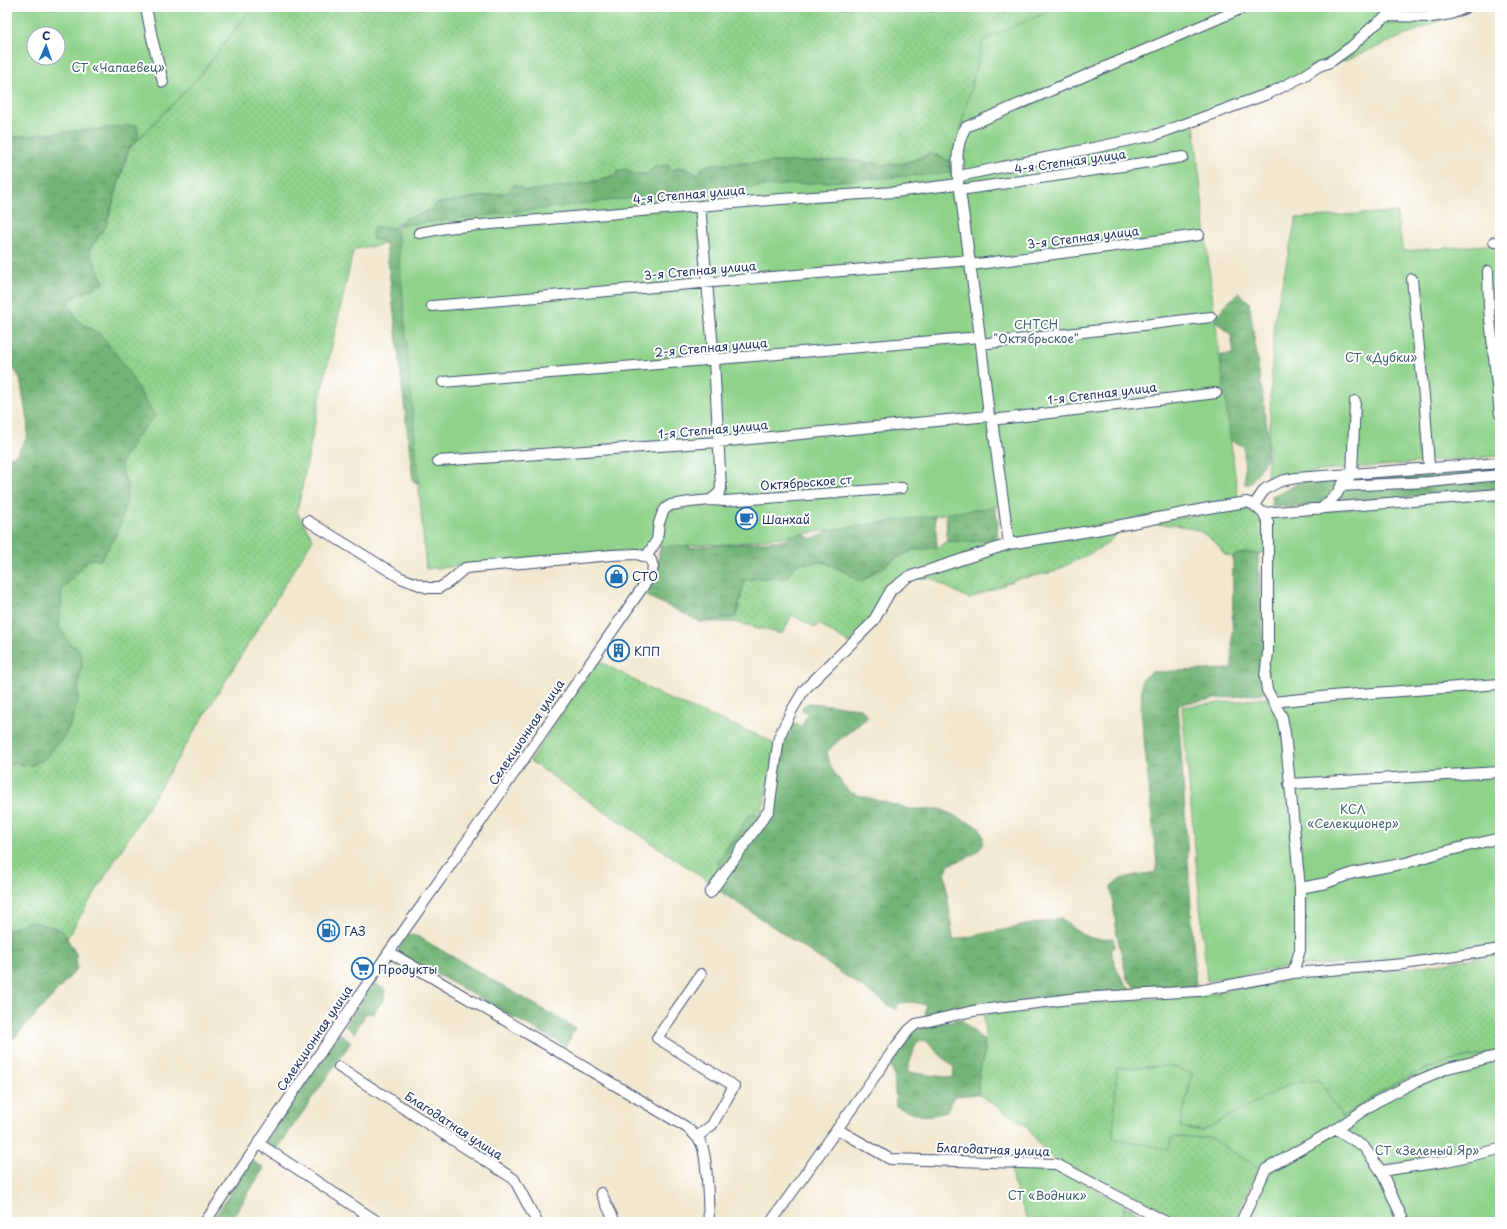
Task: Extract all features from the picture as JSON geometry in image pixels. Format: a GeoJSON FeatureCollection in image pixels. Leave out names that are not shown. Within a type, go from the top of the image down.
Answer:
{"type":"FeatureCollection","features":[{"type":"Feature","properties":{"kind":"street"},"geometry":{"type":"LineString","coordinates":[[146,7],[163,82]]}},
{"type":"Feature","properties":{"kind":"street"},"geometry":{"type":"LineString","coordinates":[[1009,544],[959,185],[956,156],[961,134],[966,127],[1245,7]]}},
{"type":"Feature","properties":{"kind":"street"},"geometry":{"type":"LineString","coordinates":[[959,185],[964,175],[1155,135],[1270,93],[1302,77],[1319,66],[1330,62],[1351,47],[1372,27],[1388,16],[1432,17],[1451,14],[1467,7]]}},
{"type":"Feature","properties":{"kind":"street","name":"4-я Степная улица"},"geometry":{"type":"LineString","coordinates":[[419,233],[446,228],[781,199],[895,192],[1183,157]]}},
{"type":"Feature","properties":{"kind":"street"},"geometry":{"type":"LineString","coordinates":[[700,206],[714,360],[721,488],[719,493],[711,500]]}},
{"type":"Feature","properties":{"kind":"street","name":"3-я Степная улица"},"geometry":{"type":"LineString","coordinates":[[432,306],[707,282],[971,263],[1199,236]]}},
{"type":"Feature","properties":{"kind":"street"},"geometry":{"type":"LineString","coordinates":[[1488,271],[1489,309],[1500,414]]}},
{"type":"Feature","properties":{"kind":"street"},"geometry":{"type":"LineString","coordinates":[[1412,279],[1425,407],[1428,467]]}},
{"type":"Feature","properties":{"kind":"street","name":"2-я Степная улица"},"geometry":{"type":"LineString","coordinates":[[443,382],[981,340],[1211,317]]}},
{"type":"Feature","properties":{"kind":"street","name":"1-я Степная улица"},"geometry":{"type":"LineString","coordinates":[[438,461],[718,442],[991,418],[1216,393]]}},
{"type":"Feature","properties":{"kind":"street"},"geometry":{"type":"LineString","coordinates":[[1321,509],[1337,494],[1341,486],[1352,474],[1355,401]]}},
{"type":"Feature","properties":{"kind":"street"},"geometry":{"type":"LineString","coordinates":[[1254,505],[1265,489],[1281,481],[1296,478],[1428,467],[1500,463]]}},
{"type":"Feature","properties":{"kind":"street"},"geometry":{"type":"LineString","coordinates":[[1341,486],[1429,482],[1500,475]]}},
{"type":"Feature","properties":{"kind":"street","name":"Октябрьское ст"},"geometry":{"type":"LineString","coordinates":[[646,557],[657,540],[659,523],[663,512],[671,505],[711,500],[725,501],[902,488]]}},
{"type":"Feature","properties":{"kind":"street"},"geometry":{"type":"LineString","coordinates":[[1263,514],[1500,494]]}},
{"type":"Feature","properties":{"kind":"street"},"geometry":{"type":"LineString","coordinates":[[710,893],[769,810],[779,737],[792,710],[804,690],[873,622],[891,590],[908,577],[1009,544],[1096,530],[1214,506],[1247,502],[1254,505],[1263,514],[1268,522],[1268,653],[1265,676],[1266,690],[1282,717],[1285,733],[1300,888],[1300,950],[1293,974]]}},
{"type":"Feature","properties":{"kind":"street"},"geometry":{"type":"LineString","coordinates":[[308,521],[400,578],[428,588],[439,588],[464,568],[612,555],[637,554],[646,557]]}},
{"type":"Feature","properties":{"kind":"street","name":"Селекционная улица"},"geometry":{"type":"LineString","coordinates":[[205,1222],[389,952],[651,575],[652,563],[646,557]]}},
{"type":"Feature","properties":{"kind":"street"},"geometry":{"type":"LineString","coordinates":[[1273,702],[1331,696],[1500,684]]}},
{"type":"Feature","properties":{"kind":"street"},"geometry":{"type":"LineString","coordinates":[[1289,784],[1500,772]]}},
{"type":"Feature","properties":{"kind":"street"},"geometry":{"type":"LineString","coordinates":[[1300,888],[1326,883],[1353,873],[1406,863],[1500,838]]}},
{"type":"Feature","properties":{"kind":"street"},"geometry":{"type":"LineString","coordinates":[[771,1222],[897,1045],[916,1024],[973,1012],[1078,998],[1198,991],[1293,974],[1404,964],[1500,949]]}},
{"type":"Feature","properties":{"kind":"street"},"geometry":{"type":"LineString","coordinates":[[389,952],[686,1127],[697,1137],[702,1145],[705,1157],[709,1222]]}},
{"type":"Feature","properties":{"kind":"street"},"geometry":{"type":"LineString","coordinates":[[697,1137],[712,1125],[734,1086],[657,1038],[701,974]]}},
{"type":"Feature","properties":{"kind":"street"},"geometry":{"type":"LineString","coordinates":[[1241,1222],[1266,1169],[1336,1129],[1376,1102],[1417,1081],[1448,1068],[1500,1055]]}},
{"type":"Feature","properties":{"kind":"street","name":"Благодатная улица"},"geometry":{"type":"LineString","coordinates":[[338,1067],[514,1179],[537,1222]]}},
{"type":"Feature","properties":{"kind":"street","name":"Благодатная улица"},"geometry":{"type":"LineString","coordinates":[[837,1129],[890,1159],[1056,1164],[1166,1222]]}},
{"type":"Feature","properties":{"kind":"street"},"geometry":{"type":"LineString","coordinates":[[1336,1129],[1364,1147],[1381,1172],[1404,1222]]}},
{"type":"Feature","properties":{"kind":"street"},"geometry":{"type":"LineString","coordinates":[[258,1143],[372,1220]]}},
{"type":"Feature","properties":{"kind":"street"},"geometry":{"type":"LineString","coordinates":[[1381,1172],[1442,1162],[1500,1149]]}},
{"type":"Feature","properties":{"kind":"street"},"geometry":{"type":"LineString","coordinates":[[602,1193],[614,1222]]}},
{"type":"Feature","properties":{"kind":"green space","name":"СТ «Чапаевец»"},"geometry":{"type":"Polygon","coordinates":[[[7,7],[253,7],[196,80],[139,138],[137,125],[13,137],[9,143],[12,158],[7,171],[7,7]]]}},
{"type":"Feature","properties":{"kind":"green space"},"geometry":{"type":"Polygon","coordinates":[[[253,7],[1062,7],[984,41],[952,162],[930,153],[923,157],[904,163],[883,165],[853,160],[711,164],[699,175],[688,169],[678,167],[672,171],[647,174],[634,174],[619,170],[613,175],[590,182],[525,191],[520,187],[506,193],[439,203],[422,214],[407,218],[394,228],[386,227],[381,241],[386,244],[356,249],[353,252],[320,398],[297,512],[313,539],[67,938],[62,930],[30,921],[7,931],[7,859],[10,858],[13,852],[9,843],[9,833],[7,830],[7,765],[16,763],[30,766],[44,759],[71,723],[78,699],[79,676],[82,668],[79,649],[71,645],[59,628],[62,590],[89,559],[128,488],[120,466],[135,439],[155,416],[100,334],[79,322],[67,301],[89,250],[106,226],[129,149],[196,80],[253,7]]]}},
{"type":"Feature","properties":{"kind":"green space","name":"СНТСН \"Октябрьское\""},"geometry":{"type":"Polygon","coordinates":[[[1059,7],[1472,7],[1194,124],[1212,295],[1238,499],[1007,543],[1000,506],[730,544],[649,547],[637,551],[426,569],[397,226],[676,193],[953,173],[952,162],[983,40],[1059,7]]]}},
{"type":"Feature","properties":{"kind":"green space"},"geometry":{"type":"Polygon","coordinates":[[[137,125],[139,138],[128,149],[106,226],[89,250],[104,283],[67,301],[79,322],[100,334],[121,360],[155,416],[135,439],[120,466],[128,488],[119,530],[101,560],[89,559],[62,590],[59,628],[71,645],[79,649],[82,657],[78,699],[71,723],[64,737],[44,759],[30,766],[16,763],[7,765],[7,458],[16,455],[27,437],[28,421],[20,378],[7,358],[7,171],[12,158],[9,143],[13,137],[137,125]]]}},
{"type":"Feature","properties":{"kind":"green space"},"geometry":{"type":"Polygon","coordinates":[[[930,153],[952,162],[951,174],[403,227],[399,223],[407,218],[422,214],[439,203],[506,193],[514,184],[525,191],[599,181],[616,175],[619,170],[626,169],[634,174],[647,174],[656,167],[668,165],[672,171],[679,168],[686,168],[698,175],[702,168],[711,164],[853,160],[883,165],[904,163],[923,157],[930,153]]]}},
{"type":"Feature","properties":{"kind":"green space","name":"СТ «Дубки»"},"geometry":{"type":"Polygon","coordinates":[[[1396,212],[1403,251],[1500,244],[1500,456],[1319,471],[1267,480],[1274,322],[1296,218],[1396,212]]]}},
{"type":"Feature","properties":{"kind":"green space"},"geometry":{"type":"Polygon","coordinates":[[[377,227],[394,228],[403,234],[419,484],[413,481],[386,244],[385,242],[372,239],[373,229],[377,227]]]}},
{"type":"Feature","properties":{"kind":"green space"},"geometry":{"type":"Polygon","coordinates":[[[1239,293],[1249,302],[1268,434],[1266,459],[1250,484],[1245,484],[1244,446],[1226,439],[1221,396],[1221,355],[1234,354],[1231,335],[1215,320],[1225,305],[1239,293]]]}},
{"type":"Feature","properties":{"kind":"green space"},"geometry":{"type":"Polygon","coordinates":[[[1500,464],[1500,489],[1291,508],[1281,505],[1272,507],[1272,496],[1304,481],[1500,464]]]}},
{"type":"Feature","properties":{"kind":"green space","name":"КСЛ «Селекционер»"},"geometry":{"type":"Polygon","coordinates":[[[1500,493],[1500,946],[1396,960],[1288,967],[1207,981],[1182,707],[1267,698],[1269,517],[1500,493]]]}},
{"type":"Feature","properties":{"kind":"green space"},"geometry":{"type":"Polygon","coordinates":[[[1246,505],[1253,508],[1264,523],[1265,553],[1237,555],[1233,557],[1225,555],[1209,537],[1200,531],[1180,526],[1145,524],[1246,505]]]}},
{"type":"Feature","properties":{"kind":"green space"},"geometry":{"type":"Polygon","coordinates":[[[994,506],[998,520],[997,537],[970,542],[947,541],[946,508],[994,506]]]}},
{"type":"Feature","properties":{"kind":"green space"},"geometry":{"type":"Polygon","coordinates":[[[935,513],[937,548],[916,549],[898,557],[860,582],[848,573],[824,562],[797,564],[786,578],[761,578],[745,580],[736,617],[701,622],[647,596],[649,588],[657,576],[659,552],[667,533],[688,520],[689,548],[786,540],[790,534],[802,532],[810,539],[824,534],[830,526],[935,513]]]}},
{"type":"Feature","properties":{"kind":"green space"},"geometry":{"type":"Polygon","coordinates":[[[1122,528],[1106,545],[1054,572],[1017,579],[970,599],[930,578],[913,579],[1011,547],[1122,528]]]}},
{"type":"Feature","properties":{"kind":"green space"},"geometry":{"type":"Polygon","coordinates":[[[997,537],[1003,544],[907,576],[871,621],[848,643],[818,623],[816,628],[792,615],[782,634],[735,622],[701,622],[735,617],[745,579],[761,578],[797,564],[824,562],[848,573],[860,582],[898,557],[916,549],[937,548],[947,541],[970,542],[997,537]]]}},
{"type":"Feature","properties":{"kind":"green space"},"geometry":{"type":"Polygon","coordinates":[[[1249,552],[1258,554],[1265,662],[1269,692],[1178,704],[1196,986],[1193,988],[1139,991],[1127,979],[1117,935],[1111,886],[1115,882],[1126,878],[1155,872],[1157,864],[1141,711],[1142,680],[1152,672],[1232,669],[1233,557],[1249,552]]]}},
{"type":"Feature","properties":{"kind":"green space"},"geometry":{"type":"Polygon","coordinates":[[[597,661],[664,697],[765,738],[776,745],[759,820],[754,813],[750,815],[717,862],[727,865],[711,883],[530,761],[597,661]]]}},
{"type":"Feature","properties":{"kind":"green space"},"geometry":{"type":"Polygon","coordinates":[[[810,703],[860,708],[868,717],[838,741],[827,752],[831,768],[843,785],[851,793],[909,809],[940,809],[979,827],[983,839],[982,845],[975,853],[965,859],[949,865],[945,875],[953,940],[1061,918],[1081,934],[1094,939],[1113,938],[1115,946],[1110,950],[1118,972],[1132,993],[926,1017],[926,1005],[912,1002],[899,1003],[896,1010],[720,891],[718,888],[775,804],[782,748],[793,723],[802,726],[808,713],[802,710],[803,706],[810,703]]]}},
{"type":"Feature","properties":{"kind":"green space"},"geometry":{"type":"Polygon","coordinates":[[[754,813],[758,816],[759,820],[727,865],[720,867],[717,862],[750,814],[754,813]]]}},
{"type":"Feature","properties":{"kind":"green space"},"geometry":{"type":"Polygon","coordinates":[[[30,921],[62,930],[76,954],[77,969],[7,1046],[7,931],[30,921]]]}},
{"type":"Feature","properties":{"kind":"green space"},"geometry":{"type":"Polygon","coordinates":[[[407,935],[417,936],[575,1028],[566,1046],[397,952],[407,935]]]}},
{"type":"Feature","properties":{"kind":"green space"},"geometry":{"type":"Polygon","coordinates":[[[1500,954],[1500,1051],[1448,1062],[1409,1076],[1342,1117],[1290,1084],[1202,1131],[1180,1127],[1192,1074],[1173,1137],[1211,1138],[1259,1168],[1234,1222],[1180,1222],[1153,1205],[1050,1157],[1025,1125],[978,1094],[979,1074],[985,1051],[984,1014],[1081,1004],[1198,996],[1296,978],[1404,969],[1500,954]]]}},
{"type":"Feature","properties":{"kind":"green space"},"geometry":{"type":"Polygon","coordinates":[[[374,983],[385,990],[384,999],[373,1014],[366,1013],[354,1033],[345,1026],[374,983]]]}},
{"type":"Feature","properties":{"kind":"green space"},"geometry":{"type":"Polygon","coordinates":[[[961,1019],[982,1039],[985,1051],[979,1074],[978,1094],[954,1096],[946,1112],[926,1116],[909,1112],[896,1106],[894,1075],[889,1061],[916,1028],[961,1019]],[[925,1040],[916,1043],[907,1072],[953,1078],[954,1068],[925,1040]]]}},
{"type":"Feature","properties":{"kind":"green space"},"geometry":{"type":"Polygon","coordinates":[[[340,1033],[351,1042],[276,1151],[265,1142],[340,1033]]]}},
{"type":"Feature","properties":{"kind":"green space","name":"СТ «Зеленый Яр»"},"geometry":{"type":"Polygon","coordinates":[[[1500,1051],[1500,1222],[1247,1222],[1267,1173],[1211,1138],[1173,1137],[1168,1149],[1113,1138],[1117,1068],[1170,1066],[1192,1074],[1180,1127],[1202,1131],[1290,1084],[1319,1080],[1342,1117],[1409,1076],[1449,1062],[1500,1051]]]}},
{"type":"Feature","properties":{"kind":"green space"},"geometry":{"type":"Polygon","coordinates":[[[252,1161],[264,1168],[230,1222],[211,1222],[252,1161]]]}},
{"type":"Feature","properties":{"kind":"green space","name":"СТ «Водник»"},"geometry":{"type":"Polygon","coordinates":[[[1011,1167],[1055,1168],[1124,1205],[1124,1222],[1028,1222],[1013,1181],[1011,1167]]]}},
{"type":"Feature","properties":{"kind":"green space"},"geometry":{"type":"Polygon","coordinates":[[[1124,1205],[1157,1222],[1124,1222],[1124,1205]]]}},
{"type":"Feature","properties":{"kind":"place","name":"Шанхай"},"geometry":{"type":"Point","coordinates":[747,519]}},
{"type":"Feature","properties":{"kind":"place","name":"СТО"},"geometry":{"type":"Point","coordinates":[617,576]}},
{"type":"Feature","properties":{"kind":"place","name":"КПП"},"geometry":{"type":"Point","coordinates":[618,651]}},
{"type":"Feature","properties":{"kind":"place","name":"ГАЗ"},"geometry":{"type":"Point","coordinates":[328,931]}},
{"type":"Feature","properties":{"kind":"place","name":"Продукты"},"geometry":{"type":"Point","coordinates":[363,969]}}]}
